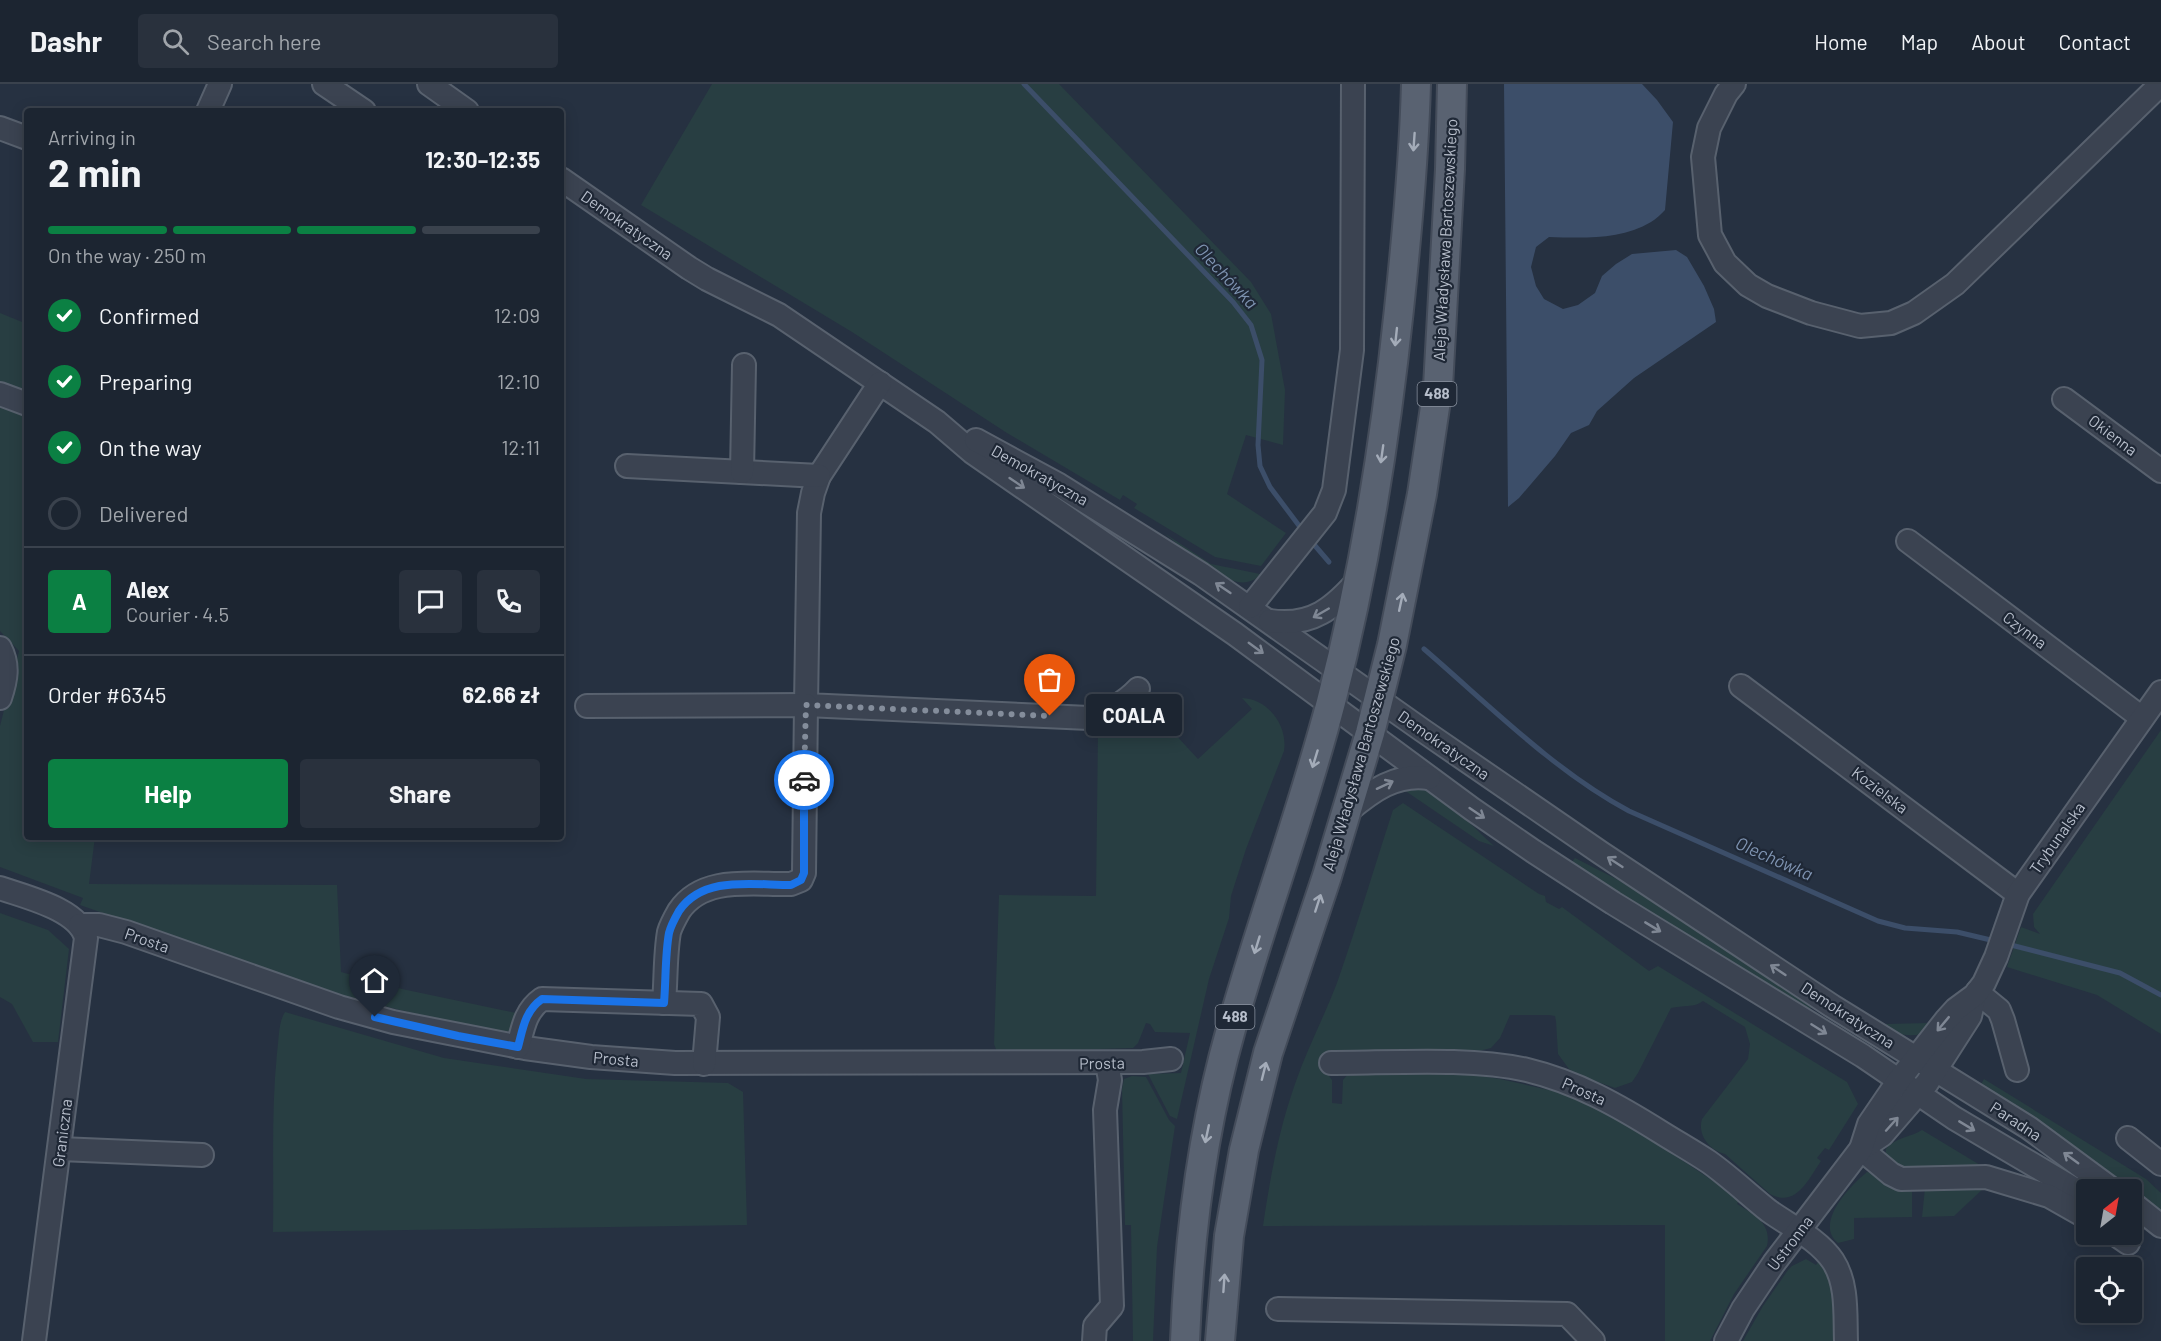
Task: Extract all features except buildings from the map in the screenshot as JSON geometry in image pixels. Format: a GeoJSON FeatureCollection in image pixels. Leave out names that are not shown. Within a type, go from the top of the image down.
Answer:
{"type":"FeatureCollection","features":[{"type":"Feature","properties":{"kind":"main road","name":"488"},"geometry":{"type":"LineString","coordinates":[[1185,1341],[1194,1207],[1216,1093],[1230,1031],[1301,807],[1331,703],[1360,578],[1376,493],[1390,396],[1409,213],[1416,84]]}},
{"type":"Feature","properties":{"kind":"main road","name":"Aleja Władysława Bartoszewskiego"},"geometry":{"type":"LineString","coordinates":[[1221,1341],[1229,1236],[1248,1131],[1268,1053],[1348,811],[1370,733],[1404,587],[1422,494],[1438,387],[1450,170],[1452,84]]}},
{"type":"Feature","properties":{"kind":"street"},"geometry":{"type":"LineString","coordinates":[[209,108],[220,84]]}},
{"type":"Feature","properties":{"kind":"street"},"geometry":{"type":"LineString","coordinates":[[324,84],[360,108]]}},
{"type":"Feature","properties":{"kind":"street"},"geometry":{"type":"LineString","coordinates":[[429,84],[462,108]]}},
{"type":"Feature","properties":{"kind":"street"},"geometry":{"type":"LineString","coordinates":[[1250,607],[1325,513],[1334,490],[1352,350],[1353,84]]}},
{"type":"Feature","properties":{"kind":"street"},"geometry":{"type":"LineString","coordinates":[[1734,84],[1726,94],[1709,128],[1703,157],[1704,189],[1710,235],[1725,263],[1748,285],[1767,296],[1811,313],[1860,326],[1891,323],[1914,314],[1955,284],[2161,84]]}},
{"type":"Feature","properties":{"kind":"street"},"geometry":{"type":"LineString","coordinates":[[0,128],[24,137]]}},
{"type":"Feature","properties":{"kind":"street","name":"Demokratyczna"},"geometry":{"type":"LineString","coordinates":[[564,181],[688,268],[779,315],[937,422],[972,452],[1236,634],[1490,821],[1613,903],[1899,1080]]}},
{"type":"Feature","properties":{"kind":"street"},"geometry":{"type":"LineString","coordinates":[[742,472],[744,365]]}},
{"type":"Feature","properties":{"kind":"street"},"geometry":{"type":"LineString","coordinates":[[664,1003],[669,931],[684,904],[697,893],[711,887],[791,885],[801,880],[804,873],[809,513],[819,477],[880,383]]}},
{"type":"Feature","properties":{"kind":"street"},"geometry":{"type":"LineString","coordinates":[[0,394],[24,403]]}},
{"type":"Feature","properties":{"kind":"street","name":"Okienna"},"geometry":{"type":"LineString","coordinates":[[2064,399],[2161,471]]}},
{"type":"Feature","properties":{"kind":"street","name":"Demokratyczna"},"geometry":{"type":"LineString","coordinates":[[937,422],[1059,484],[1202,574],[1379,700],[1601,853],[1832,1006],[1915,1058]]}},
{"type":"Feature","properties":{"kind":"street"},"geometry":{"type":"LineString","coordinates":[[627,466],[819,477]]}},
{"type":"Feature","properties":{"kind":"street","name":"Czynna"},"geometry":{"type":"LineString","coordinates":[[1908,541],[2142,718]]}},
{"type":"Feature","properties":{"kind":"street"},"geometry":{"type":"LineString","coordinates":[[1270,621],[1292,622],[1313,618],[1337,601],[1360,578]]}},
{"type":"Feature","properties":{"kind":"street"},"geometry":{"type":"LineString","coordinates":[[0,648],[6,665],[6,677],[0,698]]}},
{"type":"Feature","properties":{"kind":"street","name":"Kozielska"},"geometry":{"type":"LineString","coordinates":[[1741,686],[2018,894]]}},
{"type":"Feature","properties":{"kind":"street"},"geometry":{"type":"LineString","coordinates":[[587,706],[806,705],[1089,718],[1113,709],[1130,698],[1138,689]]}},
{"type":"Feature","properties":{"kind":"street","name":"Trybunalska"},"geometry":{"type":"LineString","coordinates":[[1918,1094],[1936,1071],[1970,1016],[1976,993],[1995,957],[2004,927],[2018,894],[2161,692]]}},
{"type":"Feature","properties":{"kind":"street"},"geometry":{"type":"LineString","coordinates":[[1348,811],[1387,783],[1409,777],[1429,778]]}},
{"type":"Feature","properties":{"kind":"street"},"geometry":{"type":"LineString","coordinates":[[0,888],[51,907],[73,918],[80,925]]}},
{"type":"Feature","properties":{"kind":"street","name":"Prosta"},"geometry":{"type":"LineString","coordinates":[[80,925],[99,925],[126,932],[339,1007],[371,1016],[458,1036],[591,1057],[704,1064],[1107,1063],[1152,1062],[1171,1059]]}},
{"type":"Feature","properties":{"kind":"street","name":"Graniczna"},"geometry":{"type":"LineString","coordinates":[[34,1341],[86,943],[85,933],[80,925]]}},
{"type":"Feature","properties":{"kind":"street"},"geometry":{"type":"LineString","coordinates":[[1976,993],[1999,1010],[2017,1070]]}},
{"type":"Feature","properties":{"kind":"street","name":"Trybunalska"},"geometry":{"type":"LineString","coordinates":[[1899,1080],[1956,1009],[1976,993]]}},
{"type":"Feature","properties":{"kind":"street"},"geometry":{"type":"LineString","coordinates":[[518,1047],[527,1014],[542,999],[701,1004],[708,1017],[704,1064]]}},
{"type":"Feature","properties":{"kind":"street","name":"Paradna"},"geometry":{"type":"LineString","coordinates":[[1915,1058],[2029,1128],[2098,1179]]}},
{"type":"Feature","properties":{"kind":"street","name":"Prosta"},"geometry":{"type":"LineString","coordinates":[[1331,1062],[1493,1065],[1525,1070],[1583,1088],[1633,1115],[1709,1162],[1771,1212],[1799,1230],[1826,1252],[1839,1271],[1844,1292],[1846,1341]]}},
{"type":"Feature","properties":{"kind":"street"},"geometry":{"type":"LineString","coordinates":[[1094,1341],[1095,1326],[1112,1306],[1104,1110],[1110,1080],[1107,1063]]}},
{"type":"Feature","properties":{"kind":"street","name":"Paradna"},"geometry":{"type":"LineString","coordinates":[[1899,1080],[1954,1118],[2076,1190]]}},
{"type":"Feature","properties":{"kind":"street","name":"Ustronna"},"geometry":{"type":"LineString","coordinates":[[1861,1149],[1869,1124],[1899,1080]]}},
{"type":"Feature","properties":{"kind":"street","name":"Ustronna"},"geometry":{"type":"LineString","coordinates":[[1726,1341],[1743,1309],[1799,1230],[1861,1149],[1882,1135],[1918,1094]]}},
{"type":"Feature","properties":{"kind":"street"},"geometry":{"type":"LineString","coordinates":[[2128,1138],[2161,1164]]}},
{"type":"Feature","properties":{"kind":"street"},"geometry":{"type":"LineString","coordinates":[[60,1149],[202,1155]]}},
{"type":"Feature","properties":{"kind":"street"},"geometry":{"type":"LineString","coordinates":[[1861,1149],[1891,1174],[1901,1179],[1986,1177],[2049,1196],[2076,1211]]}},
{"type":"Feature","properties":{"kind":"street"},"geometry":{"type":"LineString","coordinates":[[2142,1212],[2161,1228]]}},
{"type":"Feature","properties":{"kind":"street"},"geometry":{"type":"LineString","coordinates":[[2142,1231],[2161,1228]]}},
{"type":"Feature","properties":{"kind":"street"},"geometry":{"type":"LineString","coordinates":[[1278,1309],[1567,1314],[1593,1341]]}},
{"type":"Feature","properties":{"kind":"green space"},"geometry":{"type":"Polygon","coordinates":[[[712,84],[1059,84],[1251,282],[1271,314],[1285,390],[1283,445],[1246,435],[1227,494],[1286,533],[1261,566],[1215,557],[1134,508],[1137,504],[1123,495],[1120,500],[1007,433],[852,332],[641,205],[712,84]]]}},
{"type":"Feature","properties":{"kind":"green space"},"geometry":{"type":"Polygon","coordinates":[[[0,313],[24,323],[24,840],[95,840],[89,884],[337,885],[341,972],[402,989],[521,1014],[516,1031],[491,1032],[330,993],[80,905],[83,898],[0,867],[0,726],[19,651],[0,631],[0,313]]]}},
{"type":"Feature","properties":{"kind":"green space"},"geometry":{"type":"Polygon","coordinates":[[[1164,533],[1211,564],[1260,574],[1260,576],[1247,582],[1237,582],[1226,578],[1203,565],[1164,533]]]}},
{"type":"Feature","properties":{"kind":"green space"},"geometry":{"type":"Polygon","coordinates":[[[1242,698],[1260,703],[1274,715],[1283,732],[1284,751],[1246,849],[1231,896],[1229,918],[1209,979],[1177,1119],[1170,1116],[1148,1074],[1181,1073],[1190,1033],[1155,1032],[1150,1024],[1146,1023],[1138,1043],[1133,1048],[997,1052],[994,1044],[999,895],[1096,896],[1098,731],[1148,705],[1198,759],[1252,709],[1242,698]]]}},
{"type":"Feature","properties":{"kind":"green space"},"geometry":{"type":"Polygon","coordinates":[[[2161,730],[2161,1034],[2097,995],[2007,967],[2021,927],[2040,934],[2034,927],[2033,914],[2161,730]]]}},
{"type":"Feature","properties":{"kind":"green space"},"geometry":{"type":"Polygon","coordinates":[[[1421,787],[1450,805],[1494,846],[1479,841],[1404,790],[1421,787]]]}},
{"type":"Feature","properties":{"kind":"green space"},"geometry":{"type":"Polygon","coordinates":[[[1403,803],[1545,896],[1546,902],[1559,909],[1562,907],[1649,971],[1658,966],[1847,1082],[1858,1104],[1829,1150],[1825,1148],[1817,1158],[1821,1161],[1806,1183],[1794,1195],[1779,1197],[1770,1194],[1725,1154],[1714,1150],[1701,1131],[1702,1119],[1748,1059],[1750,1044],[1745,1027],[1703,1001],[1692,1006],[1671,1008],[1632,1082],[1615,1088],[1578,1075],[1569,1069],[1558,1054],[1555,1016],[1549,1015],[1510,1015],[1500,1038],[1491,1048],[1479,1051],[1328,1051],[1327,1073],[1332,1080],[1332,1103],[1342,1104],[1343,1080],[1348,1074],[1461,1073],[1558,1092],[1622,1120],[1740,1199],[1737,1204],[1760,1220],[1767,1231],[1767,1246],[1734,1294],[1710,1341],[1665,1341],[1665,1225],[1263,1226],[1276,1154],[1289,1101],[1337,983],[1393,810],[1403,803]]]}},
{"type":"Feature","properties":{"kind":"green space"},"geometry":{"type":"Polygon","coordinates":[[[1575,858],[1642,892],[1813,1005],[1809,1011],[1571,863],[1575,858]]]}},
{"type":"Feature","properties":{"kind":"green space"},"geometry":{"type":"Polygon","coordinates":[[[0,913],[48,930],[69,949],[58,1042],[33,1042],[12,1004],[0,997],[0,913]]]}},
{"type":"Feature","properties":{"kind":"green space"},"geometry":{"type":"Polygon","coordinates":[[[285,1012],[444,1058],[586,1079],[728,1083],[743,1092],[747,1225],[273,1232],[275,1075],[280,1026],[285,1012]]]}},
{"type":"Feature","properties":{"kind":"green space"},"geometry":{"type":"Polygon","coordinates":[[[1930,1023],[1922,1034],[1917,1035],[1902,1034],[1884,1028],[1886,1024],[1930,1023]]]}},
{"type":"Feature","properties":{"kind":"green space"},"geometry":{"type":"Polygon","coordinates":[[[1132,1076],[1146,1077],[1169,1120],[1175,1126],[1157,1247],[1153,1341],[1133,1341],[1131,1225],[1125,1225],[1122,1089],[1124,1079],[1132,1076]]]}},
{"type":"Feature","properties":{"kind":"green space"},"geometry":{"type":"Polygon","coordinates":[[[1984,1079],[2146,1179],[2161,1193],[2161,1213],[2142,1203],[2142,1179],[2108,1179],[1980,1086],[1984,1079]]]}},
{"type":"Feature","properties":{"kind":"green space"},"geometry":{"type":"Polygon","coordinates":[[[1922,1130],[1985,1168],[1901,1171],[1886,1156],[1886,1149],[1893,1142],[1922,1130]]]}},
{"type":"Feature","properties":{"kind":"green space"},"geometry":{"type":"Polygon","coordinates":[[[1867,1172],[1874,1173],[1912,1192],[1912,1217],[1854,1218],[1854,1239],[1838,1243],[1832,1235],[1830,1225],[1832,1215],[1844,1195],[1867,1172]]]}},
{"type":"Feature","properties":{"kind":"green space"},"geometry":{"type":"Polygon","coordinates":[[[1985,1187],[1954,1216],[1922,1217],[1925,1188],[1985,1187]]]}},
{"type":"Feature","properties":{"kind":"green space"},"geometry":{"type":"Polygon","coordinates":[[[1806,1259],[1816,1265],[1819,1261],[1830,1278],[1835,1299],[1838,1341],[1743,1341],[1763,1306],[1788,1270],[1806,1259]]]}},
{"type":"Feature","properties":{"kind":"water"},"geometry":{"type":"Polygon","coordinates":[[[1504,84],[1642,84],[1673,122],[1665,210],[1657,218],[1639,228],[1615,235],[1549,237],[1536,247],[1531,267],[1536,286],[1544,299],[1563,309],[1578,305],[1595,293],[1602,276],[1632,254],[1676,250],[1687,257],[1704,286],[1714,309],[1716,322],[1634,378],[1597,411],[1589,425],[1571,433],[1555,456],[1519,498],[1508,507],[1504,84]]]}},
{"type":"Feature","properties":{"kind":"waterway","name":"Olechówka"},"geometry":{"type":"LineString","coordinates":[[1024,84],[1233,302],[1251,325],[1262,360],[1258,445],[1260,466],[1270,487],[1303,531]]}},
{"type":"Feature","properties":{"kind":"waterway","name":"Olechówka"},"geometry":{"type":"LineString","coordinates":[[1311,541],[1329,562]]}},
{"type":"Feature","properties":{"kind":"waterway","name":"Olechówka"},"geometry":{"type":"LineString","coordinates":[[1424,649],[1548,757],[1574,777],[1629,811],[1878,921],[1905,928],[1957,932],[1995,941]]}},
{"type":"Feature","properties":{"kind":"waterway","name":"Olechówka"},"geometry":{"type":"LineString","coordinates":[[2007,944],[2120,973],[2161,995]]}},
{"type":"Feature","properties":{"kind":"way so far"},"geometry":{"type":"LineString","coordinates":[[804,780],[806,705],[1050,716]]}},
{"type":"Feature","properties":{"kind":"place","name":"COALA"},"geometry":{"type":"Point","coordinates":[1050,716]}},
{"type":"Feature","properties":{"kind":"route"},"geometry":{"type":"LineString","coordinates":[[375,1017],[518,1047],[527,1014],[542,999],[664,1003],[669,931],[674,918],[684,904],[697,893],[711,887],[791,885],[801,880],[804,873],[804,780]]}}]}
